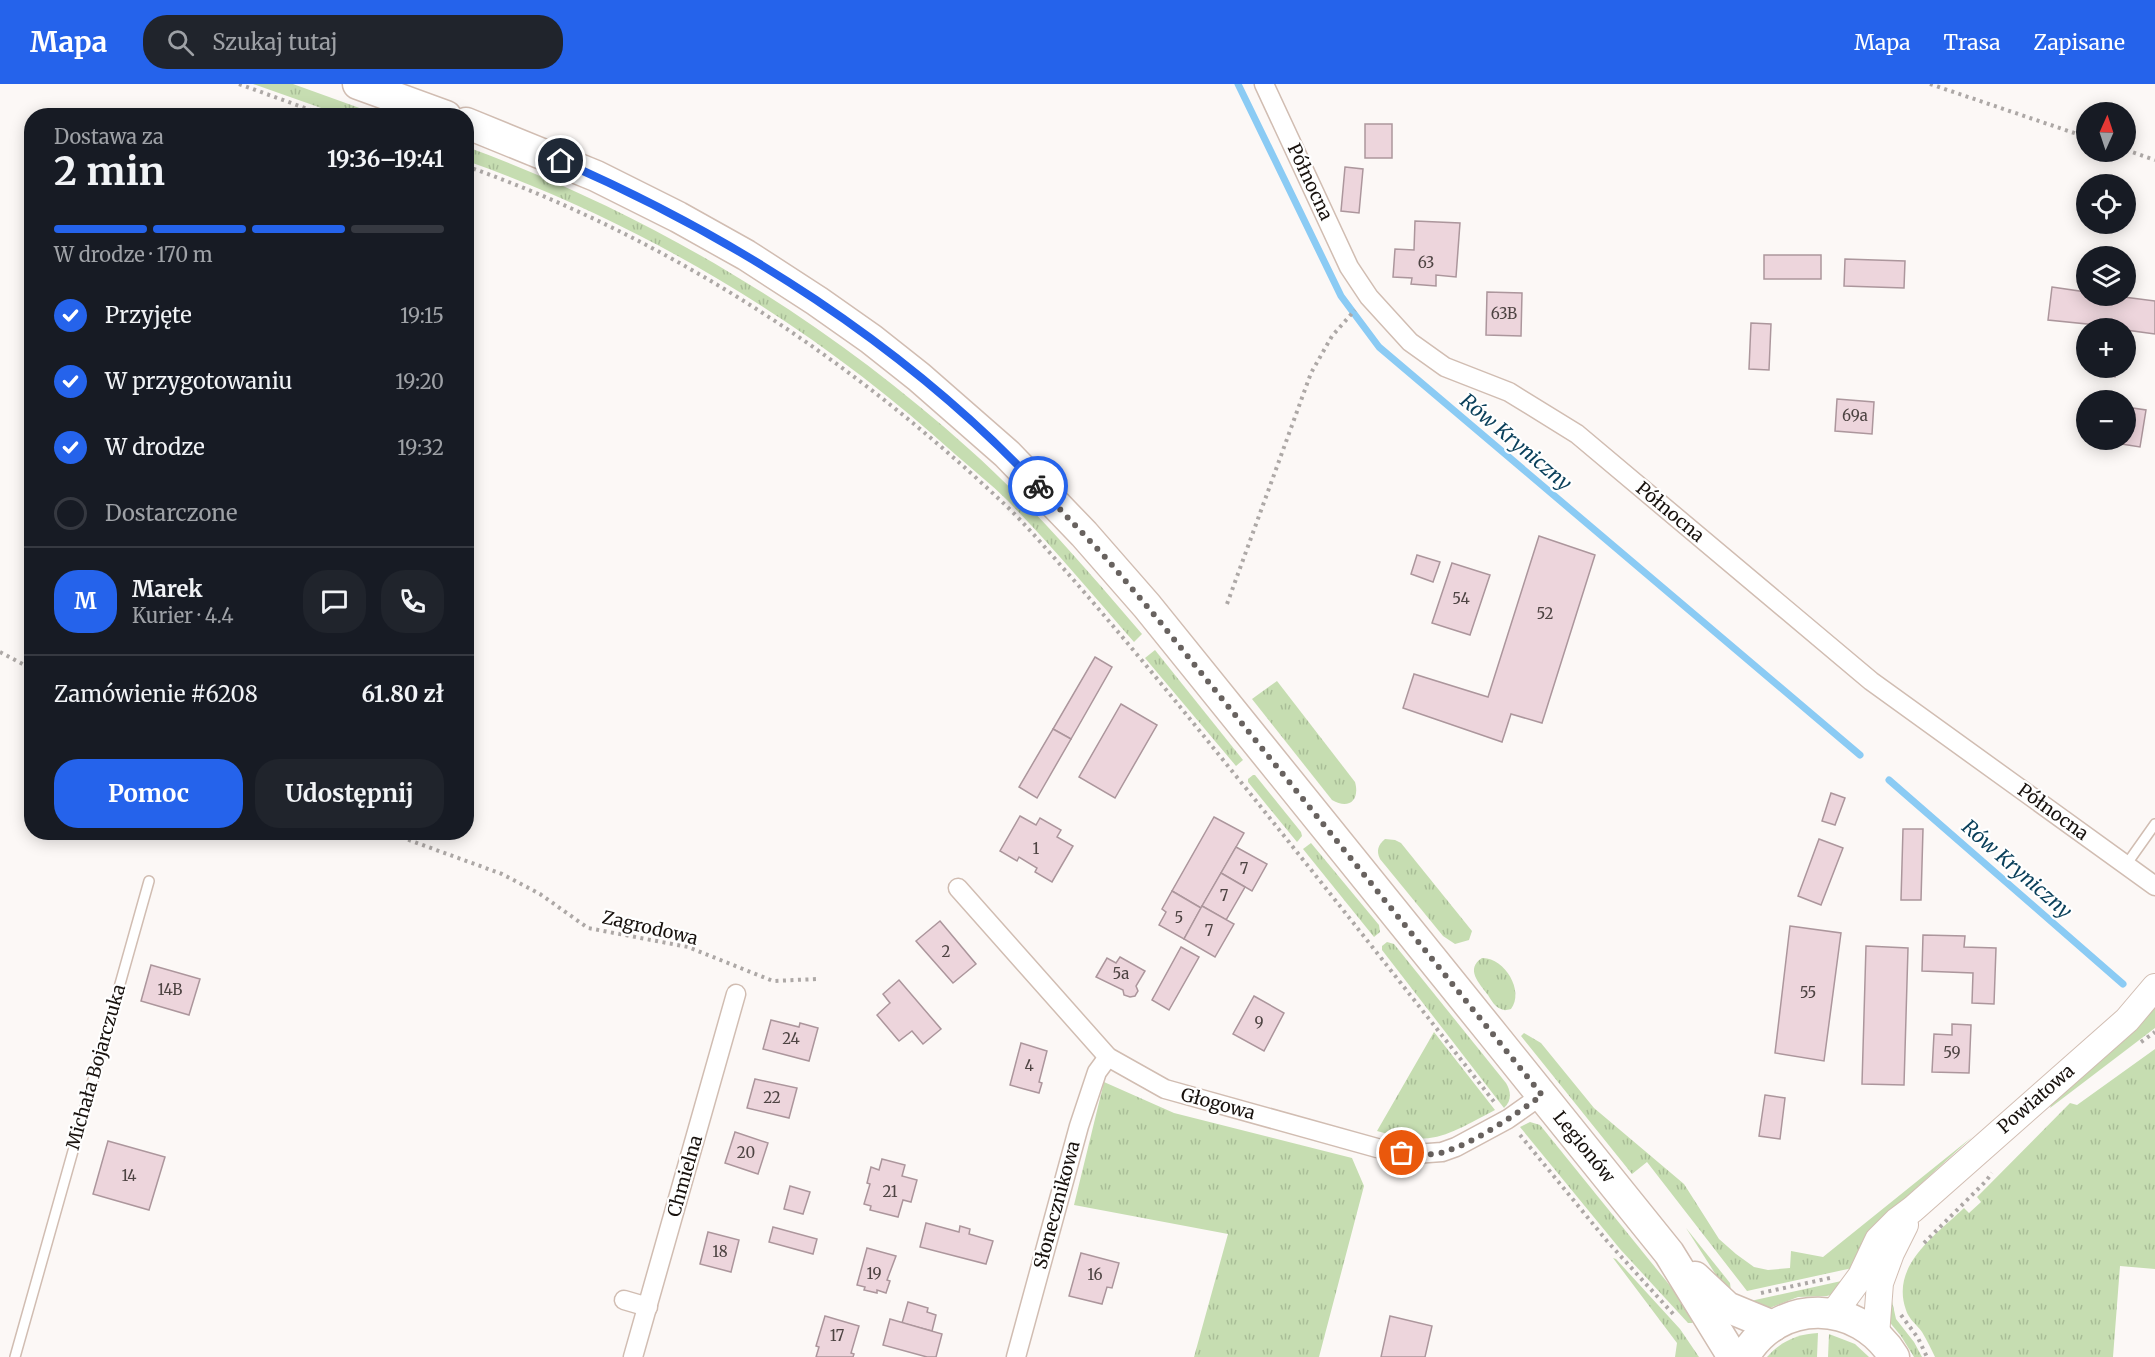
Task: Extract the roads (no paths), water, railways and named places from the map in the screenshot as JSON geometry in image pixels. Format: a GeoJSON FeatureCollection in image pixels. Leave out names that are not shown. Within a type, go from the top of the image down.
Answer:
{"type":"FeatureCollection","features":[{"type":"Feature","properties":{"kind":"highway"},"geometry":{"type":"LineString","coordinates":[[358,84],[424,108]]}},
{"type":"Feature","properties":{"kind":"highway","name":"Legionów"},"geometry":{"type":"LineString","coordinates":[[474,126],[596,176],[723,241],[817,301],[871,339],[977,426],[1041,488],[1141,599],[1670,1253],[1727,1307],[1773,1326]]}},
{"type":"Feature","properties":{"kind":"highway","name":"Legionów"},"geometry":{"type":"LineString","coordinates":[[1670,1253],[1733,1357]]}},
{"type":"Feature","properties":{"kind":"highway"},"geometry":{"type":"LineString","coordinates":[[1744,1357],[1755,1341],[1773,1326],[1802,1314],[1833,1314],[1856,1321],[1885,1346]]}},
{"type":"Feature","properties":{"kind":"main road","name":"Powiatowa"},"geometry":{"type":"LineString","coordinates":[[1833,1314],[1861,1276],[1878,1240],[2127,1020],[2155,987]]}},
{"type":"Feature","properties":{"kind":"main road","name":"Powiatowa"},"geometry":{"type":"LineString","coordinates":[[1885,1346],[1880,1283],[1891,1253],[1913,1209]]}},
{"type":"Feature","properties":{"kind":"street","name":"Północna"},"geometry":{"type":"LineString","coordinates":[[1264,84],[1349,267],[1369,297],[1410,342],[1445,367],[1509,392],[1577,434],[1871,681],[2155,886]]}},
{"type":"Feature","properties":{"kind":"street","name":"Głogowa"},"geometry":{"type":"LineString","coordinates":[[958,888],[1108,1058],[1148,1081],[1180,1094],[1377,1148],[1409,1154],[1443,1152],[1456,1147],[1508,1119],[1542,1095]]}},
{"type":"Feature","properties":{"kind":"street","name":"Chmielna"},"geometry":{"type":"LineString","coordinates":[[633,1357],[736,994]]}},
{"type":"Feature","properties":{"kind":"street","name":"Słonecznikowa"},"geometry":{"type":"LineString","coordinates":[[1016,1357],[1079,1126],[1097,1072],[1108,1058]]}},
{"type":"Feature","properties":{"kind":"street"},"geometry":{"type":"LineString","coordinates":[[624,1300],[648,1307]]}},
{"type":"Feature","properties":{"kind":"lane"},"geometry":{"type":"LineString","coordinates":[[2126,865],[2155,824]]}},
{"type":"Feature","properties":{"kind":"lane","name":"Michała Bojarczuka"},"geometry":{"type":"LineString","coordinates":[[15,1357],[149,881]]}},
{"type":"Feature","properties":{"kind":"waterway","name":"Rów Kryniczny"},"geometry":{"type":"LineString","coordinates":[[1238,84],[1341,296],[1379,347],[1860,755]]}},
{"type":"Feature","properties":{"kind":"waterway","name":"Rów Kryniczny"},"geometry":{"type":"LineString","coordinates":[[1889,780],[2123,984]]}}]}
